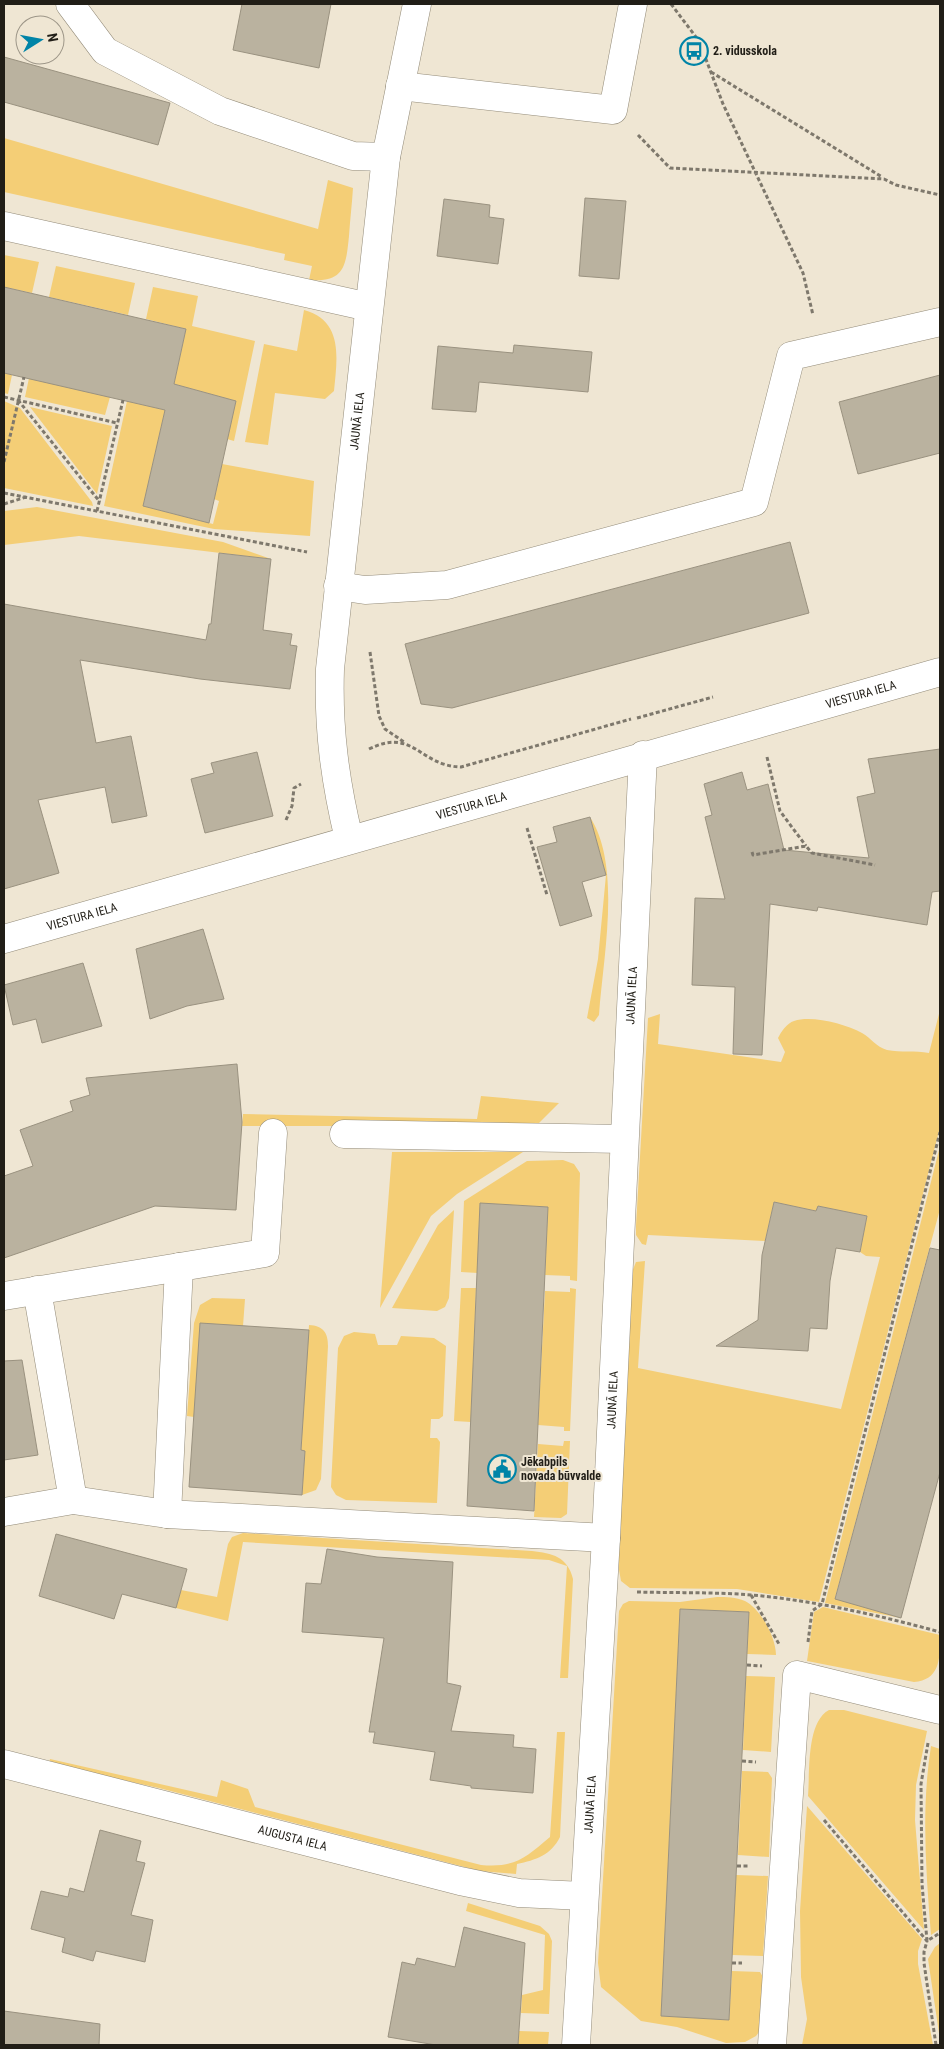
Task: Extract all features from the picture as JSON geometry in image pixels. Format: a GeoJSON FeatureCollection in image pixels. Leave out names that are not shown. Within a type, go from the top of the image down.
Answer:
{"type":"FeatureCollection","features":[{"type":"Feature","properties":{"kind":"street"},"geometry":{"type":"LineString","coordinates":[[70,4],[105,51],[220,111],[353,156],[386,157]]}},
{"type":"Feature","properties":{"kind":"street","name":"JAUNĀ IELA"},"geometry":{"type":"LineString","coordinates":[[349,839],[333,766],[329,687],[338,586],[386,157],[417,4]]}},
{"type":"Feature","properties":{"kind":"street"},"geometry":{"type":"LineString","coordinates":[[400,86],[613,110],[633,4]]}},
{"type":"Feature","properties":{"kind":"street"},"geometry":{"type":"LineString","coordinates":[[4,226],[369,307]]}},
{"type":"Feature","properties":{"kind":"street"},"geometry":{"type":"LineString","coordinates":[[338,586],[365,590],[447,585],[754,502],[791,356],[940,322]]}},
{"type":"Feature","properties":{"kind":"street","name":"VIESTURA IELA"},"geometry":{"type":"LineString","coordinates":[[4,939],[643,755],[940,672]]}},
{"type":"Feature","properties":{"kind":"street","name":"JAUNĀ IELA"},"geometry":{"type":"LineString","coordinates":[[576,2045],[606,1538],[643,755]]}},
{"type":"Feature","properties":{"kind":"street"},"geometry":{"type":"LineString","coordinates":[[4,1296],[265,1253],[273,1133]]}},
{"type":"Feature","properties":{"kind":"street"},"geometry":{"type":"LineString","coordinates":[[344,1134],[624,1139]]}},
{"type":"Feature","properties":{"kind":"street"},"geometry":{"type":"LineString","coordinates":[[167,1514],[179,1267]]}},
{"type":"Feature","properties":{"kind":"street"},"geometry":{"type":"LineString","coordinates":[[37,1290],[73,1500]]}},
{"type":"Feature","properties":{"kind":"street"},"geometry":{"type":"LineString","coordinates":[[4,1512],[73,1500],[167,1514],[606,1538]]}},
{"type":"Feature","properties":{"kind":"street"},"geometry":{"type":"LineString","coordinates":[[772,2045],[797,1675],[936,1722]]}},
{"type":"Feature","properties":{"kind":"street","name":"AUGUSTA IELA"},"geometry":{"type":"LineString","coordinates":[[4,1764],[460,1881],[519,1893],[584,1896]]}},
{"type":"Feature","properties":{"kind":"path"},"geometry":{"type":"LineString","coordinates":[[671,4],[699,41],[722,104],[803,273],[811,302],[818,350]]}},
{"type":"Feature","properties":{"kind":"path"},"geometry":{"type":"LineString","coordinates":[[710,72],[896,186],[940,195]]}},
{"type":"Feature","properties":{"kind":"path"},"geometry":{"type":"LineString","coordinates":[[613,110],[670,168],[884,179]]}},
{"type":"Feature","properties":{"kind":"path"},"geometry":{"type":"LineString","coordinates":[[4,462],[24,377]]}},
{"type":"Feature","properties":{"kind":"path"},"geometry":{"type":"LineString","coordinates":[[4,397],[117,423]]}},
{"type":"Feature","properties":{"kind":"path"},"geometry":{"type":"LineString","coordinates":[[18,400],[100,502]]}},
{"type":"Feature","properties":{"kind":"path"},"geometry":{"type":"LineString","coordinates":[[97,511],[123,400]]}},
{"type":"Feature","properties":{"kind":"path"},"geometry":{"type":"LineString","coordinates":[[4,493],[342,559]]}},
{"type":"Feature","properties":{"kind":"path"},"geometry":{"type":"LineString","coordinates":[[4,504],[26,497]]}},
{"type":"Feature","properties":{"kind":"path"},"geometry":{"type":"LineString","coordinates":[[369,643],[379,716],[385,729],[432,760],[449,766],[461,766],[715,696]]}},
{"type":"Feature","properties":{"kind":"path"},"geometry":{"type":"LineString","coordinates":[[280,825],[287,820],[292,806],[294,788],[333,766],[375,746],[395,741],[404,742]]}},
{"type":"Feature","properties":{"kind":"path"},"geometry":{"type":"LineString","coordinates":[[766,756],[780,811],[812,853],[875,865]]}},
{"type":"Feature","properties":{"kind":"path"},"geometry":{"type":"LineString","coordinates":[[527,825],[546,894]]}},
{"type":"Feature","properties":{"kind":"path"},"geometry":{"type":"LineString","coordinates":[[752,852],[753,855],[806,846]]}},
{"type":"Feature","properties":{"kind":"path"},"geometry":{"type":"LineString","coordinates":[[797,1675],[805,1660],[812,1611],[822,1604],[940,1132]]}},
{"type":"Feature","properties":{"kind":"path"},"geometry":{"type":"LineString","coordinates":[[603,1591],[751,1595],[822,1604],[892,1619],[940,1632]]}},
{"type":"Feature","properties":{"kind":"path"},"geometry":{"type":"LineString","coordinates":[[751,1595],[797,1675]]}},
{"type":"Feature","properties":{"kind":"path"},"geometry":{"type":"LineString","coordinates":[[936,1722],[921,1784],[922,1884],[927,1942],[924,1963],[936,2045]]}},
{"type":"Feature","properties":{"kind":"path"},"geometry":{"type":"LineString","coordinates":[[790,1780],[927,1942]]}},
{"type":"Feature","properties":{"kind":"path"},"geometry":{"type":"LineString","coordinates":[[927,1942],[940,1933]]}},
{"type":"Feature","properties":{"kind":"shaded area"},"geometry":{"type":"Polygon","coordinates":[[[4,138],[318,229],[328,180],[353,188],[345,263],[337,275],[321,280],[309,280],[312,266],[284,260],[285,254],[4,192],[4,138]]]}},
{"type":"Feature","properties":{"kind":"shaded area"},"geometry":{"type":"Polygon","coordinates":[[[4,255],[39,262],[32,293],[4,287],[4,255]]]}},
{"type":"Feature","properties":{"kind":"shaded area"},"geometry":{"type":"Polygon","coordinates":[[[56,266],[135,283],[128,315],[49,297],[56,266]]]}},
{"type":"Feature","properties":{"kind":"shaded area"},"geometry":{"type":"Polygon","coordinates":[[[153,287],[198,296],[192,326],[255,341],[234,441],[227,439],[236,401],[174,384],[186,329],[146,319],[153,287]]]}},
{"type":"Feature","properties":{"kind":"shaded area"},"geometry":{"type":"Polygon","coordinates":[[[304,310],[317,315],[332,332],[336,354],[334,391],[325,399],[275,393],[268,445],[245,442],[264,344],[297,351],[304,310]]]}},
{"type":"Feature","properties":{"kind":"shaded area"},"geometry":{"type":"Polygon","coordinates":[[[4,373],[12,375],[8,394],[4,393],[4,373]]]}},
{"type":"Feature","properties":{"kind":"shaded area"},"geometry":{"type":"Polygon","coordinates":[[[29,378],[110,397],[105,415],[25,397],[29,378]]]}},
{"type":"Feature","properties":{"kind":"shaded area"},"geometry":{"type":"Polygon","coordinates":[[[4,401],[20,408],[92,502],[93,506],[4,488],[4,401]]]}},
{"type":"Feature","properties":{"kind":"shaded area"},"geometry":{"type":"Polygon","coordinates":[[[127,401],[165,410],[143,506],[213,524],[219,501],[214,499],[222,464],[314,481],[310,536],[214,529],[104,506],[127,401]]]}},
{"type":"Feature","properties":{"kind":"shaded area"},"geometry":{"type":"Polygon","coordinates":[[[30,407],[112,426],[97,494],[30,407]]]}},
{"type":"Feature","properties":{"kind":"shaded area"},"geometry":{"type":"Polygon","coordinates":[[[37,507],[223,542],[271,559],[79,536],[4,545],[4,511],[37,507]]]}},
{"type":"Feature","properties":{"kind":"shaded area"},"geometry":{"type":"Polygon","coordinates":[[[590,817],[600,837],[608,886],[608,913],[599,1015],[594,1022],[587,1018],[598,959],[606,875],[590,817]]]}},
{"type":"Feature","properties":{"kind":"shaded area"},"geometry":{"type":"Polygon","coordinates":[[[940,1010],[940,1127],[819,1602],[737,1589],[630,1588],[621,1581],[618,1564],[632,1272],[636,1262],[645,1261],[638,1368],[841,1409],[880,1257],[866,1256],[860,1252],[867,1216],[818,1206],[816,1211],[774,1202],[765,1241],[648,1235],[646,1245],[642,1244],[636,1235],[636,1226],[648,1018],[660,1014],[658,1044],[781,1062],[785,1052],[778,1038],[789,1024],[801,1019],[828,1021],[847,1026],[862,1033],[887,1050],[929,1053],[940,1010]]]}},
{"type":"Feature","properties":{"kind":"shaded area"},"geometry":{"type":"Polygon","coordinates":[[[481,1096],[559,1103],[536,1126],[242,1126],[243,1114],[477,1119],[481,1096]]]}},
{"type":"Feature","properties":{"kind":"shaded area"},"geometry":{"type":"Polygon","coordinates":[[[940,1146],[940,1209],[835,1598],[901,1618],[825,1603],[940,1146]]]}},
{"type":"Feature","properties":{"kind":"shaded area"},"geometry":{"type":"Polygon","coordinates":[[[392,1152],[523,1152],[457,1194],[431,1216],[380,1308],[392,1152]]]}},
{"type":"Feature","properties":{"kind":"shaded area"},"geometry":{"type":"Polygon","coordinates":[[[563,1160],[574,1164],[580,1173],[577,1281],[570,1280],[570,1276],[545,1275],[548,1207],[481,1204],[478,1273],[461,1272],[464,1201],[527,1161],[563,1160]]]}},
{"type":"Feature","properties":{"kind":"shaded area"},"geometry":{"type":"Polygon","coordinates":[[[454,1210],[449,1298],[445,1307],[437,1311],[392,1308],[438,1225],[454,1210]]]}},
{"type":"Feature","properties":{"kind":"shaded area"},"geometry":{"type":"Polygon","coordinates":[[[461,1288],[476,1288],[471,1422],[454,1421],[461,1288]]]}},
{"type":"Feature","properties":{"kind":"shaded area"},"geometry":{"type":"Polygon","coordinates":[[[570,1288],[576,1289],[570,1431],[564,1431],[564,1427],[538,1425],[545,1291],[570,1292],[570,1288]]]}},
{"type":"Feature","properties":{"kind":"shaded area"},"geometry":{"type":"Polygon","coordinates":[[[212,1298],[245,1299],[243,1326],[194,1417],[187,1416],[194,1323],[200,1305],[212,1298]]]}},
{"type":"Feature","properties":{"kind":"shaded area"},"geometry":{"type":"Polygon","coordinates":[[[309,1325],[321,1328],[326,1333],[328,1346],[321,1479],[316,1490],[302,1495],[305,1451],[301,1450],[309,1325]]]}},
{"type":"Feature","properties":{"kind":"shaded area"},"geometry":{"type":"Polygon","coordinates":[[[354,1332],[375,1334],[378,1345],[397,1345],[401,1336],[434,1338],[446,1346],[443,1416],[439,1419],[431,1419],[430,1438],[437,1438],[440,1442],[437,1503],[346,1500],[336,1495],[331,1487],[338,1348],[344,1336],[354,1332]]]}},
{"type":"Feature","properties":{"kind":"shaded area"},"geometry":{"type":"Polygon","coordinates":[[[564,1441],[570,1441],[567,1514],[561,1518],[534,1517],[538,1444],[563,1446],[564,1441]]]}},
{"type":"Feature","properties":{"kind":"shaded area"},"geometry":{"type":"Polygon","coordinates":[[[243,1533],[532,1551],[552,1555],[563,1561],[567,1566],[549,1560],[243,1542],[228,1621],[176,1608],[181,1590],[217,1597],[228,1544],[232,1537],[243,1533]]]}},
{"type":"Feature","properties":{"kind":"shaded area"},"geometry":{"type":"Polygon","coordinates":[[[567,1566],[573,1579],[568,1678],[560,1678],[567,1566]]]}},
{"type":"Feature","properties":{"kind":"shaded area"},"geometry":{"type":"Polygon","coordinates":[[[731,1597],[742,1600],[757,1610],[770,1633],[776,1655],[747,1654],[749,1612],[680,1609],[661,2016],[729,2020],[732,1971],[760,1972],[763,1977],[759,2032],[756,2036],[745,2042],[726,2043],[677,2027],[641,2021],[601,1987],[598,1963],[619,1611],[623,1604],[629,1601],[680,1602],[731,1597]]]}},
{"type":"Feature","properties":{"kind":"shaded area"},"geometry":{"type":"Polygon","coordinates":[[[823,1607],[940,1635],[939,1659],[934,1672],[923,1680],[914,1682],[807,1661],[814,1612],[823,1607]]]}},
{"type":"Feature","properties":{"kind":"shaded area"},"geometry":{"type":"Polygon","coordinates":[[[746,1676],[775,1677],[771,1752],[743,1750],[746,1676]]]}},
{"type":"Feature","properties":{"kind":"shaded area"},"geometry":{"type":"Polygon","coordinates":[[[829,1710],[844,1710],[927,1731],[916,1785],[915,1820],[924,1930],[808,1796],[809,1762],[813,1736],[816,1725],[829,1710]]]}},
{"type":"Feature","properties":{"kind":"shaded area"},"geometry":{"type":"Polygon","coordinates":[[[557,1732],[565,1732],[560,1837],[552,1848],[542,1856],[517,1864],[516,1874],[480,1871],[159,1788],[49,1764],[50,1759],[217,1797],[221,1780],[248,1789],[255,1807],[481,1865],[493,1866],[519,1860],[550,1837],[557,1732]]]}},
{"type":"Feature","properties":{"kind":"shaded area"},"geometry":{"type":"Polygon","coordinates":[[[931,1746],[940,1749],[940,1929],[931,1935],[925,1817],[931,1746]]]}},
{"type":"Feature","properties":{"kind":"shaded area"},"geometry":{"type":"Polygon","coordinates":[[[742,1771],[768,1772],[772,1778],[769,1857],[738,1855],[742,1771]]]}},
{"type":"Feature","properties":{"kind":"shaded area"},"geometry":{"type":"Polygon","coordinates":[[[807,1806],[922,1939],[918,1951],[918,1964],[933,2045],[802,2045],[807,2019],[801,1977],[800,1911],[807,1806]]]}},
{"type":"Feature","properties":{"kind":"shaded area"},"geometry":{"type":"Polygon","coordinates":[[[736,1875],[768,1876],[763,1956],[732,1955],[736,1875]]]}},
{"type":"Feature","properties":{"kind":"shaded area"},"geometry":{"type":"Polygon","coordinates":[[[468,1903],[540,1926],[549,1934],[552,1941],[549,2014],[521,2013],[522,1995],[543,1990],[545,1935],[466,1911],[468,1903]]]}},
{"type":"Feature","properties":{"kind":"shaded area"},"geometry":{"type":"Polygon","coordinates":[[[940,1943],[940,2040],[928,1959],[935,1947],[940,1943]]]}},
{"type":"Feature","properties":{"kind":"shaded area"},"geometry":{"type":"Polygon","coordinates":[[[519,2031],[549,2032],[548,2045],[518,2045],[519,2031]]]}},
{"type":"Feature","properties":{"kind":"building"},"geometry":{"type":"Polygon","coordinates":[[[242,4],[331,4],[319,68],[233,50],[242,4]]]}},
{"type":"Feature","properties":{"kind":"building"},"geometry":{"type":"Polygon","coordinates":[[[4,57],[15,60],[15,65],[33,65],[170,103],[158,145],[4,102],[4,57]]]}},
{"type":"Feature","properties":{"kind":"building"},"geometry":{"type":"Polygon","coordinates":[[[585,198],[626,201],[619,279],[579,276],[585,198]]]}},
{"type":"Feature","properties":{"kind":"building"},"geometry":{"type":"Polygon","coordinates":[[[444,199],[490,205],[489,217],[504,219],[498,264],[437,256],[444,199]]]}},
{"type":"Feature","properties":{"kind":"building"},"geometry":{"type":"Polygon","coordinates":[[[4,287],[186,329],[174,384],[236,401],[209,523],[143,506],[165,410],[4,373],[4,287]]]}},
{"type":"Feature","properties":{"kind":"building"},"geometry":{"type":"Polygon","coordinates":[[[514,345],[592,352],[588,392],[479,382],[476,412],[432,409],[438,346],[513,353],[514,345]]]}},
{"type":"Feature","properties":{"kind":"building"},"geometry":{"type":"Polygon","coordinates":[[[940,375],[940,453],[858,474],[839,402],[940,375]]]}},
{"type":"Feature","properties":{"kind":"building"},"geometry":{"type":"Polygon","coordinates":[[[790,542],[809,613],[452,708],[421,704],[405,644],[790,542]]]}},
{"type":"Feature","properties":{"kind":"building"},"geometry":{"type":"Polygon","coordinates":[[[219,553],[271,559],[263,630],[292,634],[290,645],[297,646],[290,689],[200,679],[80,660],[96,743],[131,736],[147,816],[112,823],[105,787],[38,800],[59,873],[4,889],[4,604],[206,640],[209,624],[211,624],[219,553]]]}},
{"type":"Feature","properties":{"kind":"building"},"geometry":{"type":"Polygon","coordinates":[[[940,749],[940,891],[932,892],[927,925],[818,907],[817,911],[770,904],[762,1055],[733,1054],[735,987],[692,985],[695,898],[725,899],[705,817],[712,815],[704,784],[742,772],[747,790],[768,784],[784,850],[869,858],[857,797],[875,793],[868,759],[940,749]]]}},
{"type":"Feature","properties":{"kind":"building"},"geometry":{"type":"Polygon","coordinates":[[[257,752],[273,816],[205,833],[191,779],[214,773],[211,763],[257,752]]]}},
{"type":"Feature","properties":{"kind":"building"},"geometry":{"type":"Polygon","coordinates":[[[590,817],[606,875],[582,882],[592,916],[560,926],[537,847],[557,842],[553,827],[590,817]]]}},
{"type":"Feature","properties":{"kind":"building"},"geometry":{"type":"Polygon","coordinates":[[[203,929],[224,999],[187,1006],[150,1019],[136,949],[203,929]]]}},
{"type":"Feature","properties":{"kind":"building"},"geometry":{"type":"Polygon","coordinates":[[[83,963],[102,1026],[42,1043],[36,1019],[13,1025],[4,985],[83,963]]]}},
{"type":"Feature","properties":{"kind":"building"},"geometry":{"type":"Polygon","coordinates":[[[237,1064],[242,1122],[236,1210],[155,1206],[4,1258],[4,1176],[33,1166],[20,1130],[73,1111],[70,1101],[90,1095],[86,1078],[237,1064]]]}},
{"type":"Feature","properties":{"kind":"building"},"geometry":{"type":"Polygon","coordinates":[[[774,1202],[816,1211],[818,1206],[867,1216],[860,1252],[836,1248],[830,1281],[827,1329],[810,1328],[808,1351],[716,1346],[758,1320],[762,1255],[774,1202]]]}},
{"type":"Feature","properties":{"kind":"building"},"geometry":{"type":"Polygon","coordinates":[[[480,1203],[548,1207],[534,1511],[467,1506],[480,1203]]]}},
{"type":"Feature","properties":{"kind":"building"},"geometry":{"type":"Polygon","coordinates":[[[930,1248],[940,1250],[940,1472],[901,1618],[835,1599],[930,1248]]]}},
{"type":"Feature","properties":{"kind":"building"},"geometry":{"type":"Polygon","coordinates":[[[200,1323],[309,1330],[301,1450],[305,1451],[302,1495],[189,1487],[200,1323]]]}},
{"type":"Feature","properties":{"kind":"building"},"geometry":{"type":"Polygon","coordinates":[[[22,1360],[38,1455],[4,1460],[4,1361],[22,1360]]]}},
{"type":"Feature","properties":{"kind":"building"},"geometry":{"type":"Polygon","coordinates":[[[56,1534],[187,1569],[176,1608],[122,1594],[114,1619],[39,1596],[56,1534]]]}},
{"type":"Feature","properties":{"kind":"building"},"geometry":{"type":"Polygon","coordinates":[[[327,1549],[377,1557],[453,1562],[447,1683],[461,1686],[451,1731],[514,1735],[513,1747],[536,1749],[533,1793],[471,1788],[471,1786],[430,1780],[435,1752],[373,1743],[375,1732],[369,1732],[384,1638],[302,1632],[306,1583],[321,1584],[327,1549]]]}},
{"type":"Feature","properties":{"kind":"building"},"geometry":{"type":"Polygon","coordinates":[[[680,1609],[749,1612],[729,2020],[661,2016],[680,1609]]]}},
{"type":"Feature","properties":{"kind":"building"},"geometry":{"type":"Polygon","coordinates":[[[100,1830],[141,1841],[136,1861],[145,1863],[131,1915],[153,1920],[145,1962],[96,1951],[93,1961],[62,1952],[65,1938],[31,1929],[41,1891],[68,1897],[70,1888],[84,1892],[100,1830]]]}},
{"type":"Feature","properties":{"kind":"building"},"geometry":{"type":"Polygon","coordinates":[[[464,1927],[525,1943],[518,2045],[436,2045],[388,2037],[402,1962],[415,1965],[417,1958],[455,1967],[464,1927]]]}},
{"type":"Feature","properties":{"kind":"building"},"geometry":{"type":"Polygon","coordinates":[[[4,2011],[100,2024],[99,2045],[4,2045],[4,2011]]]}},
{"type":"Feature","properties":{"kind":"place","name":"2. vidusskola"},"geometry":{"type":"Point","coordinates":[694,51]}},
{"type":"Feature","properties":{"kind":"place","name":"Jēkabpils novada būvvalde"},"geometry":{"type":"Point","coordinates":[502,1469]}}]}
